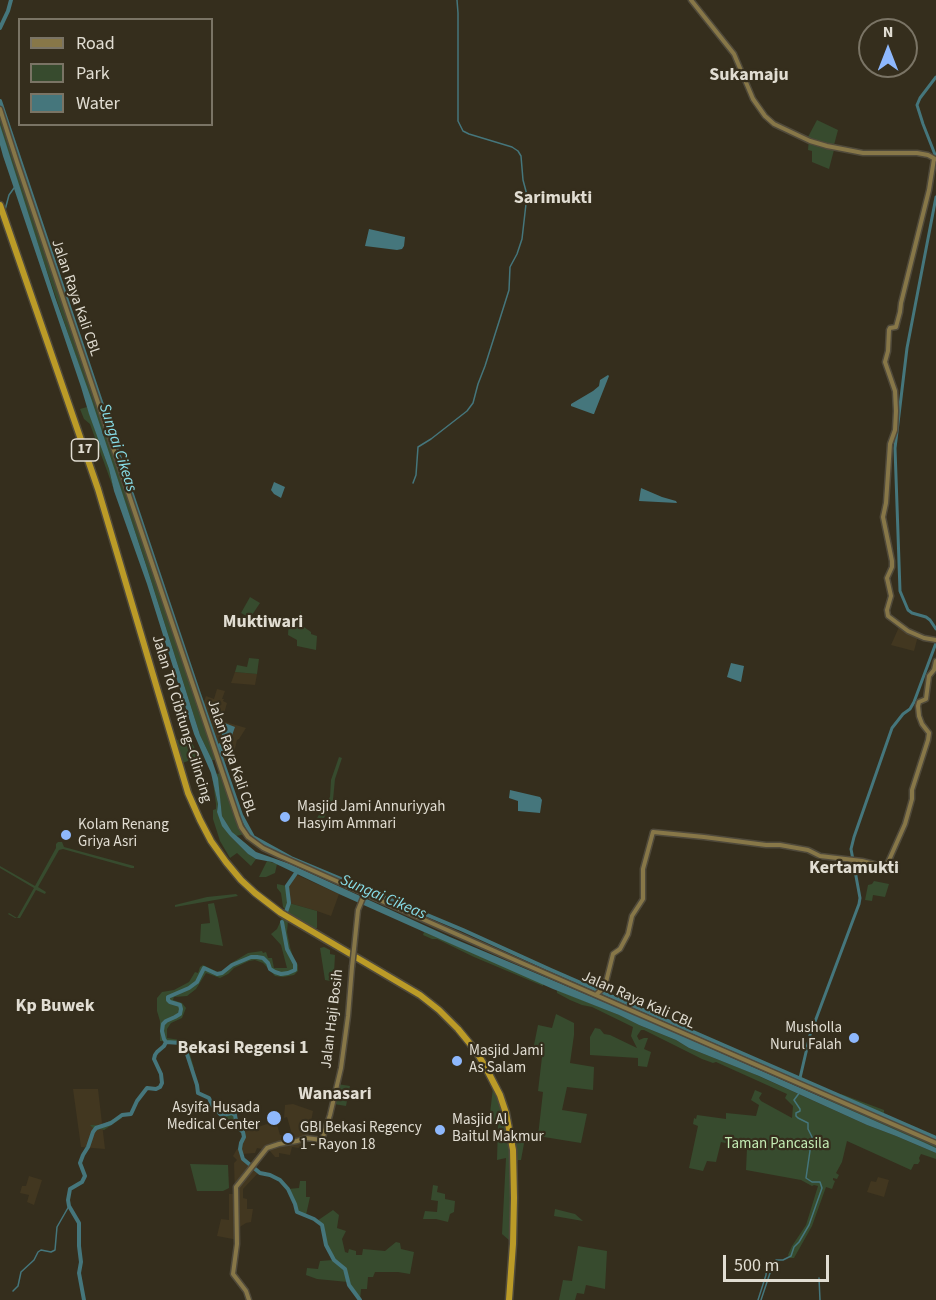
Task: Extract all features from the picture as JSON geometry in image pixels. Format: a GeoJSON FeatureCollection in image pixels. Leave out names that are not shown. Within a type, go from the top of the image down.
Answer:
{"type":"FeatureCollection","features":[{"type":"Feature","properties":{"kind":"highway","name":"Jalan Tol Cibitung–Cilincing"},"geometry":{"type":"LineString","coordinates":[[0,205],[98,489],[159,698]]}},
{"type":"Feature","properties":{"kind":"highway","name":"Jalan Tol Cibitung–Cilincing"},"geometry":{"type":"LineString","coordinates":[[0,216],[95,490],[188,793],[211,841],[241,880],[280,915],[420,995],[439,1010],[476,1051],[500,1095],[513,1150],[514,1177],[513,1231],[507,1300]]}},
{"type":"Feature","properties":{"kind":"main road"},"geometry":{"type":"LineString","coordinates":[[691,0],[734,54],[753,99],[772,123],[810,141],[827,146],[863,153],[917,153],[935,159],[900,312],[896,326],[889,330],[885,362],[895,390],[896,411],[883,517],[892,561],[888,578],[891,594],[887,609],[888,616],[908,631],[936,640]]}},
{"type":"Feature","properties":{"kind":"main road","name":"Jalan Raya Kali CBL"},"geometry":{"type":"LineString","coordinates":[[0,109],[241,827],[253,841],[266,850],[364,895],[598,993],[936,1143]]}},
{"type":"Feature","properties":{"kind":"main road"},"geometry":{"type":"LineString","coordinates":[[598,993],[605,986],[613,954],[628,934],[632,916],[643,898],[643,869],[652,833],[780,845],[808,850],[820,856],[886,867],[904,824],[929,737],[928,730],[922,724],[919,716],[918,704],[926,699],[929,677],[936,661]]}},
{"type":"Feature","properties":{"kind":"main road","name":"Jalan Haji Bosih"},"geometry":{"type":"LineString","coordinates":[[249,1300],[246,1291],[233,1274],[237,1241],[236,1187],[268,1147],[306,1138],[322,1140],[342,1061],[354,949],[360,905],[364,895]]}},
{"type":"Feature","properties":{"kind":"shaded area"},"geometry":{"type":"Polygon","coordinates":[[[899,627],[918,636],[914,651],[891,645],[899,627]]]}},
{"type":"Feature","properties":{"kind":"shaded area"},"geometry":{"type":"Polygon","coordinates":[[[235,672],[257,674],[255,685],[231,683],[235,672]]]}},
{"type":"Feature","properties":{"kind":"shaded area"},"geometry":{"type":"Polygon","coordinates":[[[217,689],[225,691],[222,699],[227,703],[222,721],[246,728],[237,740],[232,762],[222,761],[203,705],[206,696],[214,699],[217,689]]]}},
{"type":"Feature","properties":{"kind":"shaded area"},"geometry":{"type":"Polygon","coordinates":[[[295,874],[339,894],[331,916],[289,903],[287,886],[295,874]]]}},
{"type":"Feature","properties":{"kind":"shaded area"},"geometry":{"type":"Polygon","coordinates":[[[73,1089],[98,1089],[105,1149],[81,1147],[73,1089]]]}},
{"type":"Feature","properties":{"kind":"shaded area"},"geometry":{"type":"Polygon","coordinates":[[[293,1104],[313,1111],[306,1149],[292,1147],[290,1155],[279,1153],[279,1157],[275,1157],[270,1151],[257,1148],[255,1153],[242,1154],[243,1159],[259,1172],[243,1189],[243,1198],[247,1199],[247,1209],[253,1209],[251,1222],[238,1228],[238,1240],[217,1236],[221,1219],[229,1220],[229,1194],[235,1194],[234,1163],[237,1160],[233,1156],[237,1149],[240,1149],[244,1137],[243,1132],[276,1121],[280,1135],[291,1134],[287,1117],[284,1118],[285,1105],[293,1104]]]}},
{"type":"Feature","properties":{"kind":"shaded area"},"geometry":{"type":"Polygon","coordinates":[[[29,1176],[42,1180],[34,1205],[27,1202],[29,1195],[20,1193],[22,1186],[26,1186],[29,1176]]]}},
{"type":"Feature","properties":{"kind":"shaded area"},"geometry":{"type":"Polygon","coordinates":[[[878,1177],[889,1180],[884,1197],[867,1192],[871,1181],[876,1182],[878,1177]]]}},
{"type":"Feature","properties":{"kind":"green space"},"geometry":{"type":"Polygon","coordinates":[[[0,111],[218,760],[212,760],[200,735],[143,555],[27,212],[0,127],[0,111]]]}},
{"type":"Feature","properties":{"kind":"green space"},"geometry":{"type":"Polygon","coordinates":[[[817,120],[838,130],[834,145],[830,148],[834,150],[829,169],[812,162],[812,151],[808,150],[808,137],[817,120]]]}},
{"type":"Feature","properties":{"kind":"green space"},"geometry":{"type":"Polygon","coordinates":[[[87,407],[114,490],[90,424],[84,419],[80,409],[87,407]]]}},
{"type":"Feature","properties":{"kind":"green space"},"geometry":{"type":"Polygon","coordinates":[[[250,597],[260,603],[250,618],[241,613],[250,597]]]}},
{"type":"Feature","properties":{"kind":"green space"},"geometry":{"type":"Polygon","coordinates":[[[300,611],[304,619],[304,627],[317,636],[316,650],[297,646],[297,640],[288,635],[289,619],[300,618],[300,611]]]}},
{"type":"Feature","properties":{"kind":"green space"},"geometry":{"type":"Polygon","coordinates":[[[249,658],[259,659],[257,674],[235,672],[237,665],[247,667],[249,658]]]}},
{"type":"Feature","properties":{"kind":"green space"},"geometry":{"type":"Polygon","coordinates":[[[188,734],[201,762],[195,764],[193,759],[180,764],[174,742],[188,734]]]}},
{"type":"Feature","properties":{"kind":"green space"},"geometry":{"type":"Polygon","coordinates":[[[339,757],[342,758],[335,779],[333,800],[324,818],[317,818],[330,797],[331,780],[339,757]]]}},
{"type":"Feature","properties":{"kind":"green space"},"geometry":{"type":"Polygon","coordinates":[[[225,771],[250,833],[236,836],[222,816],[217,774],[225,771]]]}},
{"type":"Feature","properties":{"kind":"green space"},"geometry":{"type":"Polygon","coordinates":[[[212,775],[218,804],[217,812],[230,836],[256,859],[251,866],[237,853],[230,858],[220,841],[213,819],[216,804],[212,775]]]}},
{"type":"Feature","properties":{"kind":"green space"},"geometry":{"type":"Polygon","coordinates":[[[62,842],[64,847],[134,866],[131,868],[63,849],[59,850],[38,887],[46,892],[45,894],[36,890],[20,918],[17,918],[34,888],[0,866],[35,886],[56,844],[62,842]]]}},
{"type":"Feature","properties":{"kind":"green space"},"geometry":{"type":"Polygon","coordinates":[[[267,861],[277,864],[275,873],[259,877],[267,861]]]}},
{"type":"Feature","properties":{"kind":"green space"},"geometry":{"type":"Polygon","coordinates":[[[874,881],[889,884],[885,897],[873,895],[872,901],[865,900],[868,885],[874,881]]]}},
{"type":"Feature","properties":{"kind":"green space"},"geometry":{"type":"Polygon","coordinates":[[[277,884],[287,886],[289,903],[317,911],[317,928],[312,928],[285,915],[286,910],[283,907],[277,884]]]}},
{"type":"Feature","properties":{"kind":"green space"},"geometry":{"type":"Polygon","coordinates":[[[236,894],[238,896],[175,907],[175,905],[207,897],[236,894]]]}},
{"type":"Feature","properties":{"kind":"green space"},"geometry":{"type":"Polygon","coordinates":[[[214,903],[223,946],[200,942],[201,924],[210,923],[208,904],[214,903]]]}},
{"type":"Feature","properties":{"kind":"green space"},"geometry":{"type":"Polygon","coordinates":[[[282,918],[288,921],[287,932],[290,947],[298,965],[298,971],[294,975],[275,976],[263,963],[255,960],[249,961],[220,978],[206,973],[196,989],[187,996],[174,997],[173,1000],[182,1003],[186,1008],[182,1018],[171,1023],[167,1029],[167,1038],[180,1040],[187,1044],[194,1068],[192,1073],[184,1045],[160,1041],[157,998],[162,992],[174,990],[189,982],[203,965],[223,972],[233,962],[248,953],[266,952],[268,958],[272,958],[274,968],[287,968],[281,945],[271,934],[277,929],[282,918]]]}},
{"type":"Feature","properties":{"kind":"green space"},"geometry":{"type":"Polygon","coordinates":[[[424,932],[543,983],[543,986],[423,935],[424,932]]]}},
{"type":"Feature","properties":{"kind":"green space"},"geometry":{"type":"Polygon","coordinates":[[[320,948],[330,950],[330,954],[335,955],[336,982],[325,980],[320,948]]]}},
{"type":"Feature","properties":{"kind":"green space","name":"Taman Pancasila"},"geometry":{"type":"Polygon","coordinates":[[[557,990],[936,1153],[936,1159],[921,1154],[920,1161],[914,1164],[911,1170],[847,1141],[842,1162],[836,1173],[839,1175],[837,1179],[833,1178],[835,1181],[832,1189],[826,1187],[812,1226],[794,1258],[790,1258],[788,1255],[792,1246],[806,1225],[818,1186],[812,1186],[801,1180],[746,1170],[747,1148],[721,1142],[716,1162],[707,1161],[703,1171],[689,1168],[698,1126],[693,1124],[697,1115],[726,1119],[726,1113],[756,1116],[759,1105],[751,1100],[755,1090],[762,1093],[759,1098],[761,1101],[792,1118],[793,1106],[785,1098],[787,1094],[716,1062],[702,1059],[644,1030],[641,1030],[637,1036],[639,1040],[648,1038],[644,1049],[651,1052],[647,1067],[638,1066],[638,1058],[590,1055],[590,1037],[595,1028],[637,1048],[631,1036],[633,1027],[592,1007],[570,1000],[557,993],[557,990]]]}},
{"type":"Feature","properties":{"kind":"green space"},"geometry":{"type":"Polygon","coordinates":[[[556,1014],[574,1023],[570,1063],[594,1067],[593,1090],[567,1087],[562,1110],[587,1114],[581,1143],[538,1136],[543,1092],[538,1091],[542,1057],[532,1055],[538,1025],[552,1028],[556,1014]]]}},
{"type":"Feature","properties":{"kind":"green space"},"geometry":{"type":"Polygon","coordinates":[[[337,1084],[350,1086],[346,1106],[334,1104],[337,1084]]]}},
{"type":"Feature","properties":{"kind":"green space"},"geometry":{"type":"Polygon","coordinates":[[[493,1087],[503,1114],[509,1150],[510,1241],[502,1234],[506,1158],[497,1160],[498,1124],[489,1123],[493,1087]]]}},
{"type":"Feature","properties":{"kind":"green space"},"geometry":{"type":"Polygon","coordinates":[[[841,1094],[884,1110],[884,1115],[936,1138],[936,1148],[827,1100],[830,1097],[838,1099],[841,1094]]]}},
{"type":"Feature","properties":{"kind":"green space"},"geometry":{"type":"Polygon","coordinates":[[[228,1104],[230,1113],[235,1115],[236,1121],[226,1122],[219,1117],[222,1115],[212,1105],[228,1104]]]}},
{"type":"Feature","properties":{"kind":"green space"},"geometry":{"type":"Polygon","coordinates":[[[123,1114],[122,1118],[104,1130],[96,1131],[90,1125],[100,1126],[123,1114]]]}},
{"type":"Feature","properties":{"kind":"green space"},"geometry":{"type":"Polygon","coordinates":[[[511,1135],[525,1138],[521,1160],[518,1160],[514,1170],[511,1135]]]}},
{"type":"Feature","properties":{"kind":"green space"},"geometry":{"type":"Polygon","coordinates":[[[190,1164],[228,1165],[229,1188],[223,1191],[197,1191],[190,1164]]]}},
{"type":"Feature","properties":{"kind":"green space"},"geometry":{"type":"Polygon","coordinates":[[[300,1181],[306,1181],[306,1197],[310,1197],[306,1215],[297,1212],[288,1189],[299,1188],[300,1181]]]}},
{"type":"Feature","properties":{"kind":"green space"},"geometry":{"type":"Polygon","coordinates":[[[433,1185],[438,1186],[437,1192],[445,1194],[445,1199],[455,1201],[454,1212],[450,1214],[448,1222],[423,1219],[425,1211],[437,1212],[438,1201],[431,1200],[433,1185]]]}},
{"type":"Feature","properties":{"kind":"green space"},"geometry":{"type":"Polygon","coordinates":[[[555,1209],[575,1214],[583,1221],[554,1216],[555,1209]]]}},
{"type":"Feature","properties":{"kind":"green space"},"geometry":{"type":"Polygon","coordinates":[[[333,1210],[339,1215],[337,1228],[346,1231],[342,1239],[345,1252],[348,1253],[349,1249],[356,1251],[356,1255],[362,1255],[363,1249],[385,1251],[396,1242],[400,1243],[401,1249],[414,1252],[410,1274],[375,1272],[373,1277],[368,1277],[367,1289],[361,1289],[360,1300],[348,1282],[317,1279],[306,1275],[307,1268],[318,1269],[320,1261],[333,1260],[326,1245],[323,1227],[317,1221],[333,1210]]]}},
{"type":"Feature","properties":{"kind":"green space"},"geometry":{"type":"Polygon","coordinates":[[[578,1246],[607,1251],[605,1289],[586,1285],[584,1294],[577,1293],[575,1300],[559,1300],[563,1280],[572,1281],[578,1246]]]}},
{"type":"Feature","properties":{"kind":"water"},"geometry":{"type":"Polygon","coordinates":[[[0,125],[200,735],[218,778],[222,816],[232,832],[256,852],[290,864],[450,937],[635,1015],[923,1142],[936,1148],[936,1153],[689,1048],[619,1015],[553,989],[272,862],[256,859],[230,836],[222,826],[217,812],[218,804],[211,773],[194,734],[147,584],[114,491],[109,469],[3,156],[0,145],[0,125]]]}},
{"type":"Feature","properties":{"kind":"water"},"geometry":{"type":"Polygon","coordinates":[[[369,229],[405,237],[404,246],[397,250],[365,246],[369,229]]]}},
{"type":"Feature","properties":{"kind":"water"},"geometry":{"type":"Polygon","coordinates":[[[608,375],[594,414],[571,406],[599,386],[600,380],[608,375]]]}},
{"type":"Feature","properties":{"kind":"water"},"geometry":{"type":"Polygon","coordinates":[[[274,482],[285,487],[281,498],[271,490],[274,482]]]}},
{"type":"Feature","properties":{"kind":"water"},"geometry":{"type":"Polygon","coordinates":[[[641,488],[676,501],[677,503],[639,501],[641,488]]]}},
{"type":"Feature","properties":{"kind":"water"},"geometry":{"type":"Polygon","coordinates":[[[731,663],[744,666],[741,682],[727,677],[731,663]]]}},
{"type":"Feature","properties":{"kind":"water"},"geometry":{"type":"Polygon","coordinates":[[[217,720],[235,727],[225,755],[218,744],[220,743],[222,747],[222,734],[218,733],[214,722],[217,720]]]}},
{"type":"Feature","properties":{"kind":"water"},"geometry":{"type":"Polygon","coordinates":[[[510,790],[540,797],[542,800],[540,813],[518,811],[518,801],[509,798],[510,790]]]}},
{"type":"Feature","properties":{"kind":"waterway"},"geometry":{"type":"LineString","coordinates":[[0,28],[11,0]]}},
{"type":"Feature","properties":{"kind":"waterway"},"geometry":{"type":"LineString","coordinates":[[413,483],[416,475],[418,447],[467,411],[473,403],[509,290],[510,267],[522,239],[527,195],[521,156],[518,151],[512,147],[469,134],[463,131],[458,121],[457,0]]}},
{"type":"Feature","properties":{"kind":"waterway"},"geometry":{"type":"LineString","coordinates":[[936,77],[917,105],[936,157]]}},
{"type":"Feature","properties":{"kind":"waterway","name":"Sungai Cikeas"},"geometry":{"type":"LineString","coordinates":[[0,101],[199,694],[241,815],[253,837],[291,858],[463,930],[936,1138]]}},
{"type":"Feature","properties":{"kind":"waterway"},"geometry":{"type":"LineString","coordinates":[[5,210],[9,195],[14,188]]}},
{"type":"Feature","properties":{"kind":"waterway"},"geometry":{"type":"LineString","coordinates":[[936,197],[907,348],[895,448],[900,591],[908,610],[926,617],[936,629]]}},
{"type":"Feature","properties":{"kind":"waterway"},"geometry":{"type":"LineString","coordinates":[[800,1078],[810,1035],[859,904],[860,898],[851,849],[854,837],[892,728],[914,702],[936,643]]}},
{"type":"Feature","properties":{"kind":"waterway"},"geometry":{"type":"LineString","coordinates":[[285,915],[289,903],[287,886],[296,873]]}},
{"type":"Feature","properties":{"kind":"waterway"},"geometry":{"type":"LineString","coordinates":[[84,1300],[79,1273],[81,1262],[79,1223],[68,1200],[70,1189],[82,1182],[85,1176],[80,1163],[93,1132],[96,1128],[111,1123],[122,1115],[131,1114],[147,1088],[160,1087],[161,1074],[154,1059],[166,1042],[162,1031],[163,1024],[180,1014],[181,1009],[180,1005],[170,1002],[168,997],[197,982],[204,968],[217,974],[222,973],[232,965],[251,957],[257,957],[263,958],[270,969],[275,972],[281,974],[295,970],[295,964],[287,949],[282,922]]}},
{"type":"Feature","properties":{"kind":"waterway"},"geometry":{"type":"LineString","coordinates":[[166,1042],[184,1045],[198,1093],[209,1098],[220,1114],[235,1115],[237,1126],[243,1132],[244,1137],[240,1149],[243,1159],[260,1173],[280,1180],[288,1189],[297,1212],[322,1225],[326,1245],[334,1260],[345,1269],[349,1285],[360,1300]]}},
{"type":"Feature","properties":{"kind":"waterway"},"geometry":{"type":"LineString","coordinates":[[776,1260],[783,1260],[791,1256],[794,1247],[809,1225],[822,1188],[820,1182],[812,1182],[806,1178],[812,1137],[808,1123],[796,1116],[800,1109],[794,1100],[800,1092]]}},
{"type":"Feature","properties":{"kind":"waterway"},"geometry":{"type":"LineString","coordinates":[[13,1291],[18,1286],[21,1272],[34,1260],[38,1252],[55,1250],[57,1227],[69,1206]]}},
{"type":"Feature","properties":{"kind":"waterway"},"geometry":{"type":"LineString","coordinates":[[758,1300],[767,1264],[770,1262]]}},
{"type":"Feature","properties":{"kind":"waterway"},"geometry":{"type":"LineString","coordinates":[[761,1300],[773,1264]]}},
{"type":"Feature","properties":{"kind":"waterway"},"geometry":{"type":"LineString","coordinates":[[819,1278],[820,1300]]}},
{"type":"Feature","properties":{"kind":"place","name":"Masjid Jami Annuriyyah Hasyim Ammari"},"geometry":{"type":"Point","coordinates":[285,817]}},
{"type":"Feature","properties":{"kind":"place","name":"Kolam Renang Griya Asri"},"geometry":{"type":"Point","coordinates":[66,835]}},
{"type":"Feature","properties":{"kind":"place","name":"Musholla Nurul Falah"},"geometry":{"type":"Point","coordinates":[854,1038]}},
{"type":"Feature","properties":{"kind":"place","name":"Masjid Jami As Salam"},"geometry":{"type":"Point","coordinates":[457,1061]}},
{"type":"Feature","properties":{"kind":"place","name":"Asyifa Husada Medical Center"},"geometry":{"type":"Point","coordinates":[274,1118]}},
{"type":"Feature","properties":{"kind":"place","name":"Masjid Al Baitul Makmur"},"geometry":{"type":"Point","coordinates":[440,1130]}},
{"type":"Feature","properties":{"kind":"place","name":"GBI Bekasi Regency 1 - Rayon 18"},"geometry":{"type":"Point","coordinates":[288,1138]}},
{"type":"Feature","properties":{"kind":"district","name":"Sukamaju"},"geometry":{"type":"Point","coordinates":[749,76]}},
{"type":"Feature","properties":{"kind":"district","name":"Sarimukti"},"geometry":{"type":"Point","coordinates":[553,199]}},
{"type":"Feature","properties":{"kind":"district","name":"Muktiwari"},"geometry":{"type":"Point","coordinates":[263,623]}},
{"type":"Feature","properties":{"kind":"district","name":"Kertamukti"},"geometry":{"type":"Point","coordinates":[854,869]}},
{"type":"Feature","properties":{"kind":"district","name":"Kp Buwek"},"geometry":{"type":"Point","coordinates":[55,1007]}},
{"type":"Feature","properties":{"kind":"district","name":"Bekasi Regensi 1"},"geometry":{"type":"Point","coordinates":[243,1049]}},
{"type":"Feature","properties":{"kind":"district","name":"Wanasari"},"geometry":{"type":"Point","coordinates":[335,1095]}}]}
